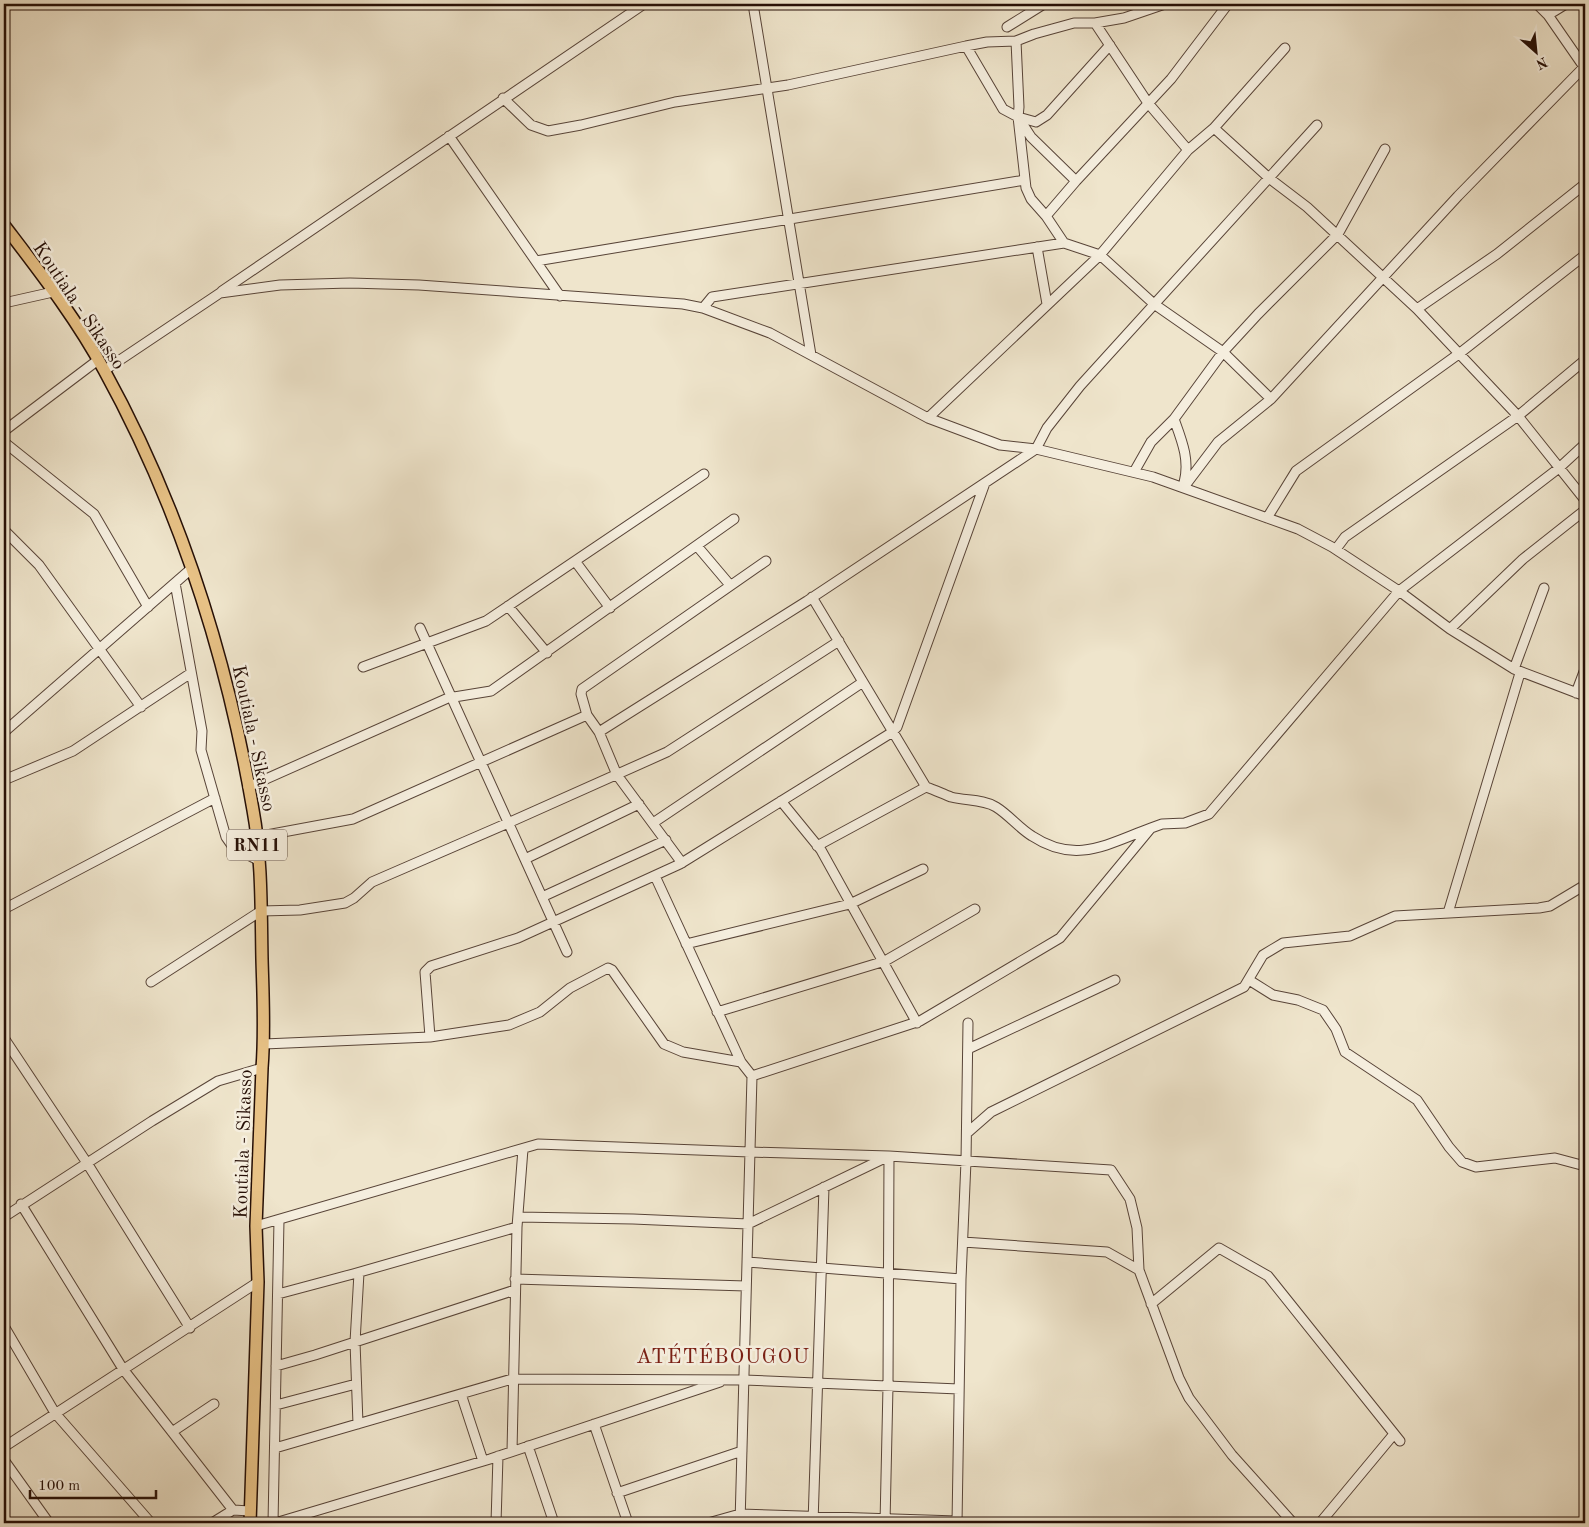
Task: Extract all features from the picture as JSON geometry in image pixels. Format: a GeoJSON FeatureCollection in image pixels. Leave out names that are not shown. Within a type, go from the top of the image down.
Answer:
{"type":"FeatureCollection","features":[{"type":"Feature","properties":{"kind":"main road","name":"Koutiala - Sikasso"},"geometry":{"type":"LineString","coordinates":[[4,225],[76,323],[104,370],[145,452],[192,569],[218,647],[253,810],[261,911],[264,1044],[256,1226],[258,1282],[250,1523]]}},
{"type":"Feature","properties":{"kind":"street"},"geometry":{"type":"LineString","coordinates":[[104,370],[644,4]]}},
{"type":"Feature","properties":{"kind":"street"},"geometry":{"type":"LineString","coordinates":[[753,4],[811,355]]}},
{"type":"Feature","properties":{"kind":"street"},"geometry":{"type":"LineString","coordinates":[[1007,27],[1044,4]]}},
{"type":"Feature","properties":{"kind":"street"},"geometry":{"type":"LineString","coordinates":[[504,99],[531,125],[548,131],[675,102],[767,88],[966,46],[987,42],[1016,41],[1034,34],[1074,24],[1095,23],[1124,18],[1165,4]]}},
{"type":"Feature","properties":{"kind":"street"},"geometry":{"type":"LineString","coordinates":[[1046,216],[1171,79],[1228,4]]}},
{"type":"Feature","properties":{"kind":"street"},"geometry":{"type":"LineString","coordinates":[[1184,487],[1218,442],[1271,399],[1458,196],[1584,67],[1548,15],[1537,4]]}},
{"type":"Feature","properties":{"kind":"street"},"geometry":{"type":"LineString","coordinates":[[1548,15],[1566,4]]}},
{"type":"Feature","properties":{"kind":"street"},"geometry":{"type":"LineString","coordinates":[[1095,23],[1148,103],[1188,150]]}},
{"type":"Feature","properties":{"kind":"street"},"geometry":{"type":"LineString","coordinates":[[1016,41],[1018,117],[1026,188],[1031,199],[1046,216],[1064,243]]}},
{"type":"Feature","properties":{"kind":"street"},"geometry":{"type":"LineString","coordinates":[[966,46],[1003,109],[1018,117],[1036,122],[1047,115],[1110,45]]}},
{"type":"Feature","properties":{"kind":"street"},"geometry":{"type":"LineString","coordinates":[[928,418],[1100,254],[1188,150],[1214,128],[1284,48]]}},
{"type":"Feature","properties":{"kind":"street"},"geometry":{"type":"LineString","coordinates":[[1018,117],[1031,137],[1076,181]]}},
{"type":"Feature","properties":{"kind":"street"},"geometry":{"type":"LineString","coordinates":[[599,732],[812,597],[1036,449],[1047,428],[1080,386],[1317,125]]}},
{"type":"Feature","properties":{"kind":"street"},"geometry":{"type":"LineString","coordinates":[[1214,128],[1270,178],[1338,234],[1417,309],[1518,416],[1585,500]]}},
{"type":"Feature","properties":{"kind":"street"},"geometry":{"type":"LineString","coordinates":[[449,136],[560,296]]}},
{"type":"Feature","properties":{"kind":"street"},"geometry":{"type":"LineString","coordinates":[[1134,472],[1151,442],[1174,419],[1222,352],[1338,234],[1385,149]]}},
{"type":"Feature","properties":{"kind":"street"},"geometry":{"type":"LineString","coordinates":[[536,261],[1025,180]]}},
{"type":"Feature","properties":{"kind":"street"},"geometry":{"type":"LineString","coordinates":[[1417,309],[1497,254],[1585,184]]}},
{"type":"Feature","properties":{"kind":"street"},"geometry":{"type":"LineString","coordinates":[[703,308],[712,297],[1064,243],[1100,254],[1154,304],[1222,352],[1271,399]]}},
{"type":"Feature","properties":{"kind":"street"},"geometry":{"type":"LineString","coordinates":[[1037,247],[1047,304]]}},
{"type":"Feature","properties":{"kind":"street"},"geometry":{"type":"LineString","coordinates":[[1267,518],[1296,471],[1460,353],[1585,255]]}},
{"type":"Feature","properties":{"kind":"street"},"geometry":{"type":"LineString","coordinates":[[220,293],[280,285],[350,283],[419,285],[683,304],[703,308],[770,333],[928,418],[1000,444],[1036,449],[1134,472],[1184,487],[1298,529],[1336,549],[1399,591],[1450,629],[1517,671],[1581,694],[1585,669]]}},
{"type":"Feature","properties":{"kind":"street"},"geometry":{"type":"LineString","coordinates":[[4,303],[53,292]]}},
{"type":"Feature","properties":{"kind":"street"},"geometry":{"type":"LineString","coordinates":[[4,431],[98,360]]}},
{"type":"Feature","properties":{"kind":"street"},"geometry":{"type":"LineString","coordinates":[[1336,549],[1346,536],[1518,416],[1585,360]]}},
{"type":"Feature","properties":{"kind":"street"},"geometry":{"type":"LineString","coordinates":[[1174,419],[1188,469],[1184,487]]}},
{"type":"Feature","properties":{"kind":"street"},"geometry":{"type":"LineString","coordinates":[[4,442],[94,514],[148,607]]}},
{"type":"Feature","properties":{"kind":"street"},"geometry":{"type":"LineString","coordinates":[[812,597],[926,787],[952,797],[995,806],[1030,835],[1057,849],[1088,851],[1162,824],[1185,823],[1210,814],[1399,591],[1559,468],[1585,444]]}},
{"type":"Feature","properties":{"kind":"street"},"geometry":{"type":"LineString","coordinates":[[363,667],[486,621],[704,474]]}},
{"type":"Feature","properties":{"kind":"street"},"geometry":{"type":"LineString","coordinates":[[430,1037],[425,972],[430,966],[518,938],[682,863],[893,731],[897,727],[985,483]]}},
{"type":"Feature","properties":{"kind":"street"},"geometry":{"type":"LineString","coordinates":[[1450,629],[1523,559],[1585,510]]}},
{"type":"Feature","properties":{"kind":"street"},"geometry":{"type":"LineString","coordinates":[[248,787],[451,697],[491,691],[734,519]]}},
{"type":"Feature","properties":{"kind":"street"},"geometry":{"type":"LineString","coordinates":[[4,530],[39,564],[141,707]]}},
{"type":"Feature","properties":{"kind":"street"},"geometry":{"type":"LineString","coordinates":[[698,546],[730,586]]}},
{"type":"Feature","properties":{"kind":"street"},"geometry":{"type":"LineString","coordinates":[[575,561],[610,608]]}},
{"type":"Feature","properties":{"kind":"street"},"geometry":{"type":"LineString","coordinates":[[682,863],[617,775],[599,732],[587,714],[581,694],[582,689],[766,561]]}},
{"type":"Feature","properties":{"kind":"street"},"geometry":{"type":"LineString","coordinates":[[4,732],[192,569]]}},
{"type":"Feature","properties":{"kind":"street"},"geometry":{"type":"LineString","coordinates":[[175,583],[202,731],[201,750],[226,837],[232,845],[258,860]]}},
{"type":"Feature","properties":{"kind":"street"},"geometry":{"type":"LineString","coordinates":[[1448,913],[1517,671],[1544,588]]}},
{"type":"Feature","properties":{"kind":"street"},"geometry":{"type":"LineString","coordinates":[[508,606],[547,653]]}},
{"type":"Feature","properties":{"kind":"street"},"geometry":{"type":"LineString","coordinates":[[420,628],[567,952]]}},
{"type":"Feature","properties":{"kind":"street"},"geometry":{"type":"LineString","coordinates":[[151,982],[261,911],[300,910],[345,903],[354,898],[372,882],[667,752],[839,641]]}},
{"type":"Feature","properties":{"kind":"street"},"geometry":{"type":"LineString","coordinates":[[4,780],[73,751],[191,673]]}},
{"type":"Feature","properties":{"kind":"street"},"geometry":{"type":"LineString","coordinates":[[653,823],[863,682]]}},
{"type":"Feature","properties":{"kind":"street"},"geometry":{"type":"LineString","coordinates":[[256,837],[353,819],[587,714]]}},
{"type":"Feature","properties":{"kind":"street"},"geometry":{"type":"LineString","coordinates":[[817,846],[926,787]]}},
{"type":"Feature","properties":{"kind":"street"},"geometry":{"type":"LineString","coordinates":[[4,909],[216,798]]}},
{"type":"Feature","properties":{"kind":"street"},"geometry":{"type":"LineString","coordinates":[[781,801],[817,846],[917,1023]]}},
{"type":"Feature","properties":{"kind":"street"},"geometry":{"type":"LineString","coordinates":[[525,859],[639,804]]}},
{"type":"Feature","properties":{"kind":"street"},"geometry":{"type":"LineString","coordinates":[[752,1076],[917,1023],[1060,938],[1152,828]]}},
{"type":"Feature","properties":{"kind":"street"},"geometry":{"type":"LineString","coordinates":[[542,897],[666,840]]}},
{"type":"Feature","properties":{"kind":"street"},"geometry":{"type":"LineString","coordinates":[[686,944],[850,904],[923,869]]}},
{"type":"Feature","properties":{"kind":"street"},"geometry":{"type":"LineString","coordinates":[[655,876],[741,1062],[752,1076],[740,1519]]}},
{"type":"Feature","properties":{"kind":"street"},"geometry":{"type":"LineString","coordinates":[[967,1133],[991,1112],[1244,987],[1263,955],[1283,943],[1350,936],[1395,916],[1550,906],[1585,884]]}},
{"type":"Feature","properties":{"kind":"street"},"geometry":{"type":"LineString","coordinates":[[717,1012],[883,962],[975,909]]}},
{"type":"Feature","properties":{"kind":"street"},"geometry":{"type":"LineString","coordinates":[[264,1044],[430,1037],[509,1025],[540,1012],[570,988],[608,968],[612,970],[664,1044],[683,1052],[741,1062]]}},
{"type":"Feature","properties":{"kind":"street"},"geometry":{"type":"LineString","coordinates":[[968,1049],[1114,980]]}},
{"type":"Feature","properties":{"kind":"street"},"geometry":{"type":"LineString","coordinates":[[1249,980],[1273,995],[1298,1000],[1323,1010],[1336,1029],[1345,1052],[1417,1100],[1449,1147],[1462,1162],[1476,1167],[1554,1158],[1585,1166]]}},
{"type":"Feature","properties":{"kind":"street"},"geometry":{"type":"LineString","coordinates":[[708,1523],[740,1519],[957,1522],[968,1023]]}},
{"type":"Feature","properties":{"kind":"street"},"geometry":{"type":"LineString","coordinates":[[4,1038],[88,1163],[190,1328]]}},
{"type":"Feature","properties":{"kind":"street"},"geometry":{"type":"LineString","coordinates":[[4,1217],[21,1204],[218,1081],[262,1068]]}},
{"type":"Feature","properties":{"kind":"street"},"geometry":{"type":"LineString","coordinates":[[256,1226],[538,1144],[889,1156],[1111,1170],[1130,1198],[1137,1228],[1139,1270],[1178,1378],[1189,1398],[1232,1455],[1293,1523]]}},
{"type":"Feature","properties":{"kind":"street"},"geometry":{"type":"LineString","coordinates":[[512,1452],[516,1227],[523,1149]]}},
{"type":"Feature","properties":{"kind":"street"},"geometry":{"type":"LineString","coordinates":[[518,1217],[748,1224],[889,1156]]}},
{"type":"Feature","properties":{"kind":"street"},"geometry":{"type":"LineString","coordinates":[[886,1521],[889,1156]]}},
{"type":"Feature","properties":{"kind":"street"},"geometry":{"type":"LineString","coordinates":[[813,1520],[823,1268],[824,1187]]}},
{"type":"Feature","properties":{"kind":"street"},"geometry":{"type":"LineString","coordinates":[[21,1204],[123,1369],[233,1510]]}},
{"type":"Feature","properties":{"kind":"street"},"geometry":{"type":"LineString","coordinates":[[280,1220],[274,1523],[512,1452],[728,1380]]}},
{"type":"Feature","properties":{"kind":"street"},"geometry":{"type":"LineString","coordinates":[[278,1294],[359,1273],[516,1227]]}},
{"type":"Feature","properties":{"kind":"street"},"geometry":{"type":"LineString","coordinates":[[963,1242],[1107,1252],[1139,1270]]}},
{"type":"Feature","properties":{"kind":"street"},"geometry":{"type":"LineString","coordinates":[[1151,1304],[1219,1248],[1268,1276],[1397,1437],[1320,1523]]}},
{"type":"Feature","properties":{"kind":"street"},"geometry":{"type":"LineString","coordinates":[[747,1262],[961,1279]]}},
{"type":"Feature","properties":{"kind":"street"},"geometry":{"type":"LineString","coordinates":[[358,1424],[355,1342],[359,1273]]}},
{"type":"Feature","properties":{"kind":"street"},"geometry":{"type":"LineString","coordinates":[[515,1279],[746,1286]]}},
{"type":"Feature","properties":{"kind":"street"},"geometry":{"type":"LineString","coordinates":[[4,1447],[123,1369],[190,1328],[258,1282]]}},
{"type":"Feature","properties":{"kind":"street"},"geometry":{"type":"LineString","coordinates":[[276,1366],[515,1290]]}},
{"type":"Feature","properties":{"kind":"street"},"geometry":{"type":"LineString","coordinates":[[4,1326],[55,1413],[151,1523]]}},
{"type":"Feature","properties":{"kind":"street"},"geometry":{"type":"LineString","coordinates":[[274,1448],[512,1379],[744,1380],[959,1389]]}},
{"type":"Feature","properties":{"kind":"street"},"geometry":{"type":"LineString","coordinates":[[276,1405],[356,1384]]}},
{"type":"Feature","properties":{"kind":"street"},"geometry":{"type":"LineString","coordinates":[[461,1394],[483,1461]]}},
{"type":"Feature","properties":{"kind":"street"},"geometry":{"type":"LineString","coordinates":[[172,1432],[214,1404]]}},
{"type":"Feature","properties":{"kind":"street"},"geometry":{"type":"LineString","coordinates":[[594,1424],[628,1523]]}},
{"type":"Feature","properties":{"kind":"street"},"geometry":{"type":"LineString","coordinates":[[528,1446],[554,1523]]}},
{"type":"Feature","properties":{"kind":"street"},"geometry":{"type":"LineString","coordinates":[[617,1493],[742,1450]]}},
{"type":"Feature","properties":{"kind":"street"},"geometry":{"type":"LineString","coordinates":[[496,1523],[498,1456]]}},
{"type":"Feature","properties":{"kind":"street"},"geometry":{"type":"LineString","coordinates":[[4,1460],[48,1523]]}},
{"type":"Feature","properties":{"kind":"street"},"geometry":{"type":"LineString","coordinates":[[212,1523],[233,1510],[250,1511]]}},
{"type":"Feature","properties":{"kind":"district","name":"ATÉTÉBOUGOU"},"geometry":{"type":"Point","coordinates":[723,1356]}}]}
